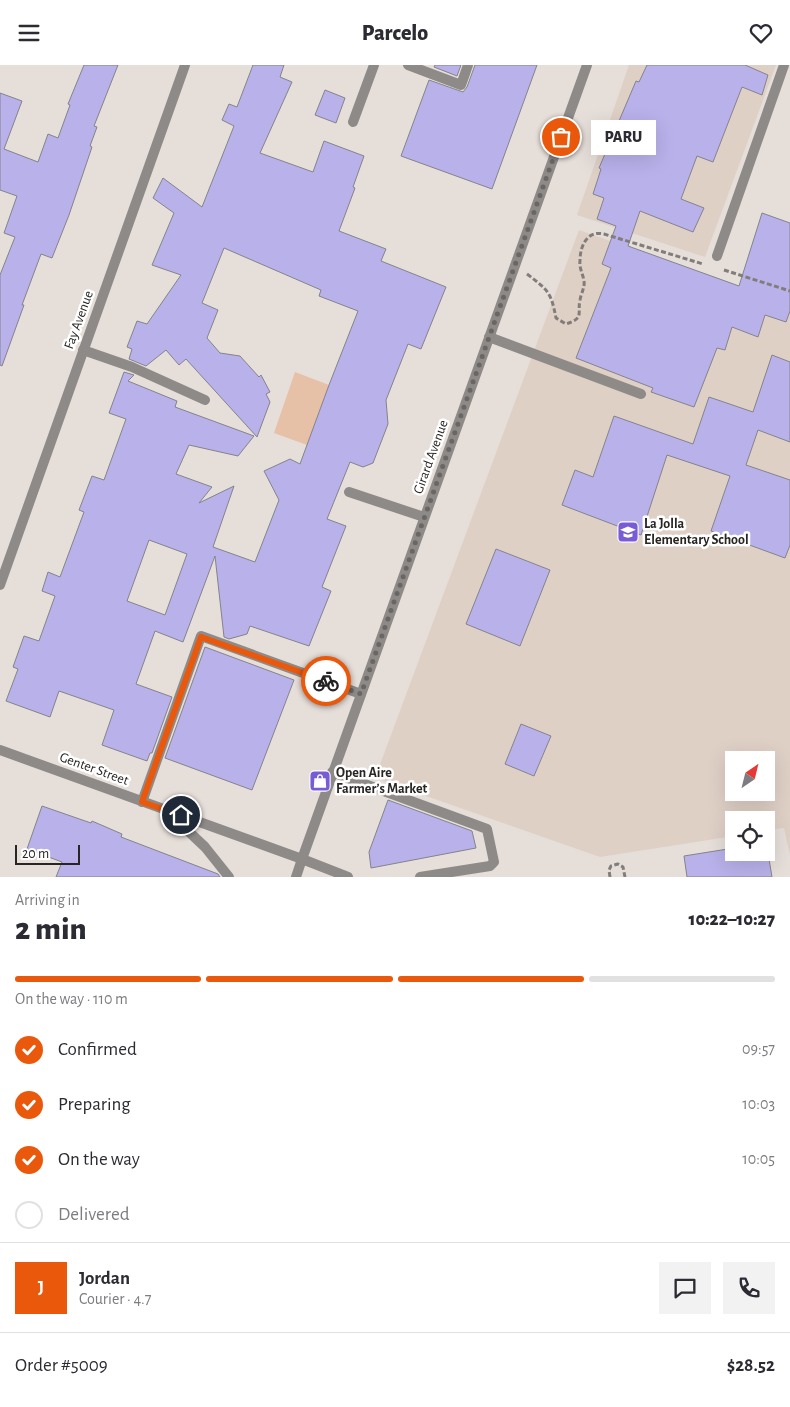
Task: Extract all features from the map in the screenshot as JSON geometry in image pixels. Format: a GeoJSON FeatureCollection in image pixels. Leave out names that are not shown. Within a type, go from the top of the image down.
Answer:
{"type":"FeatureCollection","features":[{"type":"Feature","properties":{"kind":"street","name":"Fay Avenue"},"geometry":{"type":"LineString","coordinates":[[0,585],[185,65]]}},
{"type":"Feature","properties":{"kind":"street"},"geometry":{"type":"LineString","coordinates":[[353,122],[374,65]]}},
{"type":"Feature","properties":{"kind":"street"},"geometry":{"type":"LineString","coordinates":[[408,65],[461,85],[468,65]]}},
{"type":"Feature","properties":{"kind":"street","name":"Girard Avenue"},"geometry":{"type":"LineString","coordinates":[[302,859],[587,65]]}},
{"type":"Feature","properties":{"kind":"street"},"geometry":{"type":"LineString","coordinates":[[717,255],[784,65]]}},
{"type":"Feature","properties":{"kind":"street"},"geometry":{"type":"LineString","coordinates":[[489,337],[641,393]]}},
{"type":"Feature","properties":{"kind":"street"},"geometry":{"type":"LineString","coordinates":[[83,351],[132,367],[205,401]]}},
{"type":"Feature","properties":{"kind":"street"},"geometry":{"type":"LineString","coordinates":[[349,492],[424,517]]}},
{"type":"Feature","properties":{"kind":"street"},"geometry":{"type":"LineString","coordinates":[[142,802],[201,637],[361,694]]}},
{"type":"Feature","properties":{"kind":"street","name":"Genter Street"},"geometry":{"type":"LineString","coordinates":[[0,750],[348,877]]}},
{"type":"Feature","properties":{"kind":"street"},"geometry":{"type":"LineString","coordinates":[[332,772],[487,829],[494,862],[490,866],[420,877]]}},
{"type":"Feature","properties":{"kind":"street"},"geometry":{"type":"LineString","coordinates":[[164,809],[205,847],[229,877]]}},
{"type":"Feature","properties":{"kind":"street"},"geometry":{"type":"LineString","coordinates":[[296,877],[302,859]]}},
{"type":"Feature","properties":{"kind":"path"},"geometry":{"type":"LineString","coordinates":[[515,264],[546,288],[554,305],[556,318],[566,324],[577,318],[580,312],[580,299],[584,289],[584,282],[580,261],[584,243],[587,237],[592,234],[598,232],[706,265]]}},
{"type":"Feature","properties":{"kind":"path"},"geometry":{"type":"LineString","coordinates":[[716,268],[790,291]]}},
{"type":"Feature","properties":{"kind":"path"},"geometry":{"type":"LineString","coordinates":[[610,877],[609,870],[611,866],[618,864],[623,867],[625,877]]}},
{"type":"Feature","properties":{"kind":"shaded area"},"geometry":{"type":"Polygon","coordinates":[[[629,65],[776,65],[705,257],[577,215],[629,65]]]}},
{"type":"Feature","properties":{"kind":"shaded area","name":"La Jolla Elementary School"},"geometry":{"type":"Polygon","coordinates":[[[579,230],[790,304],[790,855],[784,828],[775,829],[775,811],[725,811],[725,837],[600,857],[375,778],[579,230]]]}},
{"type":"Feature","properties":{"kind":"shaded area"},"geometry":{"type":"Polygon","coordinates":[[[295,372],[329,385],[307,445],[274,433],[295,372]]]}},
{"type":"Feature","properties":{"kind":"building"},"geometry":{"type":"Polygon","coordinates":[[[84,65],[118,65],[94,126],[97,127],[90,146],[92,147],[69,215],[52,258],[41,254],[2,366],[0,365],[0,275],[15,237],[4,233],[17,196],[0,190],[0,93],[22,101],[4,149],[38,162],[48,134],[58,138],[70,105],[68,104],[84,65]]]}},
{"type":"Feature","properties":{"kind":"building"},"geometry":{"type":"Polygon","coordinates":[[[253,65],[284,65],[280,77],[292,82],[260,153],[313,172],[324,141],[364,156],[353,187],[355,188],[339,231],[386,249],[381,261],[446,287],[421,349],[408,344],[386,400],[388,424],[373,463],[363,467],[350,462],[327,519],[346,526],[322,587],[331,591],[309,646],[250,626],[247,634],[229,639],[224,637],[215,556],[183,642],[155,631],[136,684],[172,697],[152,753],[150,753],[147,761],[102,745],[114,710],[59,691],[50,717],[6,701],[18,669],[13,667],[24,636],[39,641],[55,596],[42,591],[48,572],[60,577],[84,512],[79,510],[92,476],[104,480],[126,419],[109,413],[124,372],[134,375],[128,381],[177,401],[175,407],[254,436],[238,456],[189,445],[176,474],[212,487],[199,503],[234,486],[213,547],[255,562],[279,500],[264,471],[290,459],[300,464],[358,311],[319,296],[321,290],[224,248],[202,303],[218,310],[207,338],[220,353],[240,356],[259,377],[261,375],[270,392],[266,394],[270,402],[257,437],[186,359],[179,365],[166,350],[146,366],[129,359],[132,349],[127,347],[137,321],[147,324],[181,275],[152,265],[174,213],[153,198],[163,178],[202,207],[234,126],[222,120],[229,104],[237,107],[253,65]],[[149,540],[127,601],[165,615],[187,554],[149,540]]]}},
{"type":"Feature","properties":{"kind":"building"},"geometry":{"type":"Polygon","coordinates":[[[435,65],[461,65],[457,76],[434,67],[435,65]]]}},
{"type":"Feature","properties":{"kind":"building"},"geometry":{"type":"Polygon","coordinates":[[[475,65],[537,65],[492,189],[401,156],[429,80],[463,92],[467,87],[475,65]]]}},
{"type":"Feature","properties":{"kind":"building"},"geometry":{"type":"Polygon","coordinates":[[[647,65],[745,65],[768,75],[762,95],[742,87],[713,162],[697,156],[681,199],[704,208],[693,232],[640,211],[628,246],[739,286],[762,213],[790,223],[790,311],[786,322],[765,315],[758,337],[732,327],[725,350],[717,348],[694,407],[651,392],[653,388],[576,358],[611,268],[602,264],[616,226],[597,219],[604,198],[593,194],[601,169],[599,168],[636,81],[639,82],[647,65]]]}},
{"type":"Feature","properties":{"kind":"building"},"geometry":{"type":"Polygon","coordinates":[[[325,90],[345,98],[336,123],[315,115],[325,90]]]}},
{"type":"Feature","properties":{"kind":"building"},"geometry":{"type":"Polygon","coordinates":[[[772,355],[790,362],[790,442],[758,430],[746,465],[790,480],[790,545],[785,558],[711,531],[730,476],[667,455],[641,535],[562,505],[575,470],[593,477],[614,416],[693,444],[709,397],[753,412],[772,355]]]}},
{"type":"Feature","properties":{"kind":"building"},"geometry":{"type":"Polygon","coordinates":[[[496,549],[550,570],[520,646],[466,624],[496,549]]]}},
{"type":"Feature","properties":{"kind":"building"},"geometry":{"type":"Polygon","coordinates":[[[205,647],[294,680],[252,790],[165,758],[205,647]]]}},
{"type":"Feature","properties":{"kind":"building"},"geometry":{"type":"Polygon","coordinates":[[[521,724],[551,736],[534,776],[505,764],[521,724]]]}},
{"type":"Feature","properties":{"kind":"building"},"geometry":{"type":"Polygon","coordinates":[[[388,800],[472,831],[476,848],[371,868],[369,852],[388,800]]]}},
{"type":"Feature","properties":{"kind":"building"},"geometry":{"type":"Polygon","coordinates":[[[42,806],[91,823],[92,821],[122,834],[121,837],[218,874],[220,877],[56,877],[62,862],[27,849],[42,806]]]}},
{"type":"Feature","properties":{"kind":"building"},"geometry":{"type":"Polygon","coordinates":[[[725,849],[725,861],[769,861],[772,877],[687,877],[684,856],[725,849]]]}},
{"type":"Feature","properties":{"kind":"way so far"},"geometry":{"type":"LineString","coordinates":[[326,681],[361,694],[561,137]]}},
{"type":"Feature","properties":{"kind":"place","name":"PARU"},"geometry":{"type":"Point","coordinates":[561,137]}},
{"type":"Feature","properties":{"kind":"place","name":"La Jolla Elementary School"},"geometry":{"type":"Point","coordinates":[628,532]}},
{"type":"Feature","properties":{"kind":"place","name":"Open Aire Farmer’s Market"},"geometry":{"type":"Point","coordinates":[320,781]}},
{"type":"Feature","properties":{"kind":"route"},"geometry":{"type":"LineString","coordinates":[[181,815],[142,802],[201,637],[326,681]]}}]}
